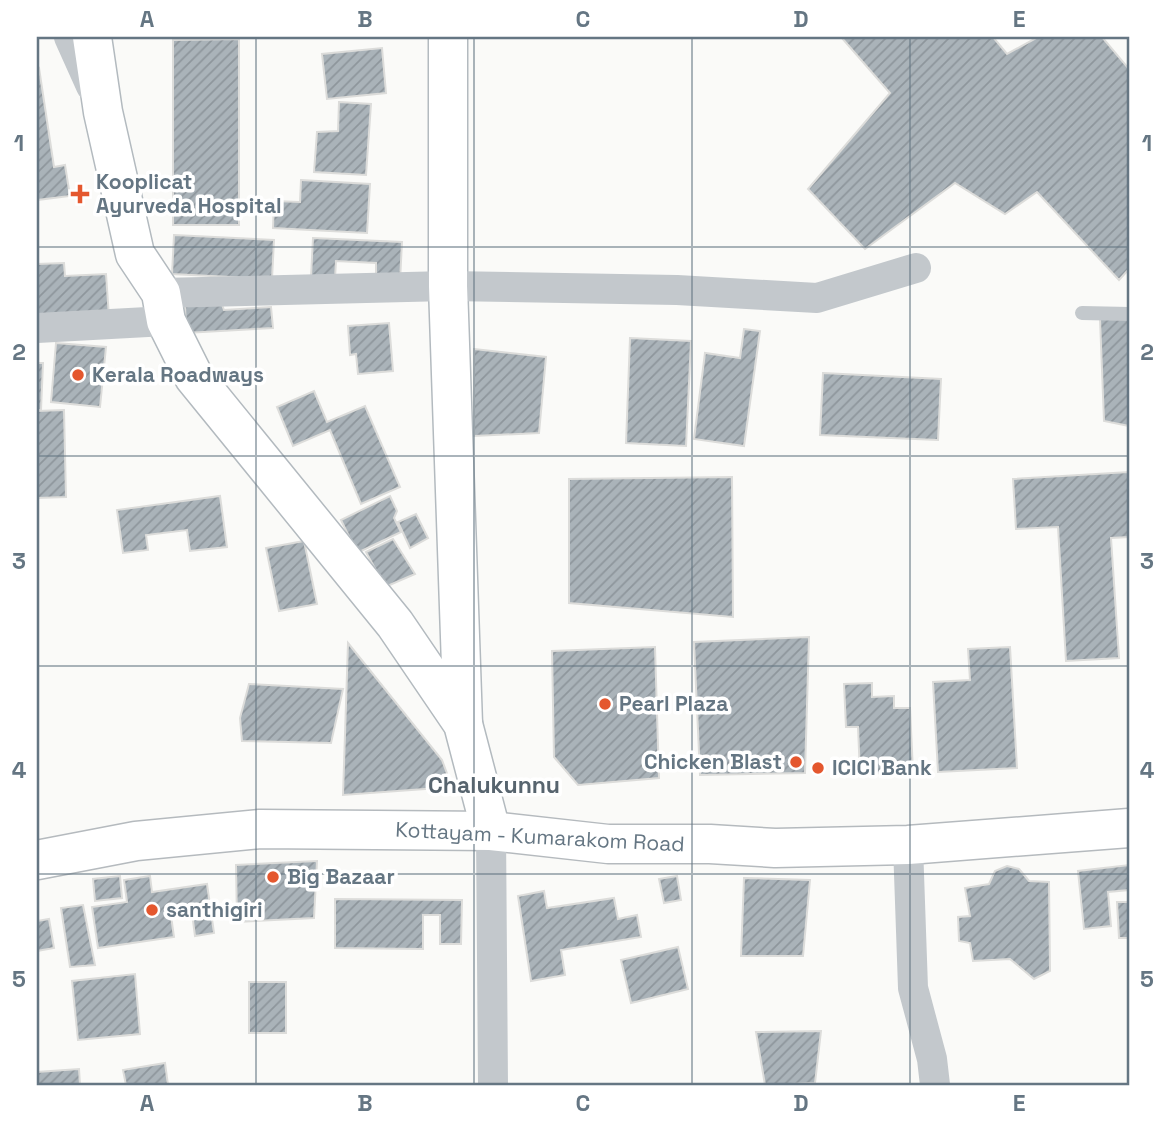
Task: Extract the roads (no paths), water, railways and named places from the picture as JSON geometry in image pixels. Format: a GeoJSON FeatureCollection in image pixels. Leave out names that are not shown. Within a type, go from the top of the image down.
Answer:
{"type":"FeatureCollection","features":[{"type":"Feature","properties":{"kind":"main road"},"geometry":{"type":"LineString","coordinates":[[92,37],[103,111],[135,254],[164,307],[194,377],[396,624],[463,724]]}},
{"type":"Feature","properties":{"kind":"main road"},"geometry":{"type":"LineString","coordinates":[[448,37],[449,286],[463,724],[491,831]]}},
{"type":"Feature","properties":{"kind":"main road","name":"Kottayam - Kumarakom Road"},"geometry":{"type":"LineString","coordinates":[[37,860],[136,841],[260,829],[491,831],[608,844],[710,844],[775,848],[908,845],[1129,828]]}},
{"type":"Feature","properties":{"kind":"street"},"geometry":{"type":"LineString","coordinates":[[69,37],[103,111]]}},
{"type":"Feature","properties":{"kind":"street"},"geometry":{"type":"LineString","coordinates":[[37,328],[164,307],[449,286],[677,290],[817,298],[916,268]]}},
{"type":"Feature","properties":{"kind":"street"},"geometry":{"type":"LineString","coordinates":[[491,831],[493,1085]]}},
{"type":"Feature","properties":{"kind":"street"},"geometry":{"type":"LineString","coordinates":[[908,845],[913,988],[932,1059],[935,1085]]}},
{"type":"Feature","properties":{"kind":"lane"},"geometry":{"type":"LineString","coordinates":[[1082,313],[1129,314]]}},
{"type":"Feature","properties":{"kind":"place","name":"Kooplicat Ayurveda Hospital"},"geometry":{"type":"Point","coordinates":[80,194]}},
{"type":"Feature","properties":{"kind":"place","name":"Kerala Roadways"},"geometry":{"type":"Point","coordinates":[78,375]}},
{"type":"Feature","properties":{"kind":"place","name":"Pearl Plaza"},"geometry":{"type":"Point","coordinates":[605,704]}},
{"type":"Feature","properties":{"kind":"place","name":"Chicken Blast"},"geometry":{"type":"Point","coordinates":[796,762]}},
{"type":"Feature","properties":{"kind":"place","name":"ICICI Bank"},"geometry":{"type":"Point","coordinates":[818,768]}},
{"type":"Feature","properties":{"kind":"place","name":"Big Bazaar"},"geometry":{"type":"Point","coordinates":[273,877]}},
{"type":"Feature","properties":{"kind":"place","name":"santhigiri"},"geometry":{"type":"Point","coordinates":[152,910]}},
{"type":"Feature","properties":{"kind":"district","name":"Chalukunnu"},"geometry":{"type":"Point","coordinates":[494,785]}}]}
